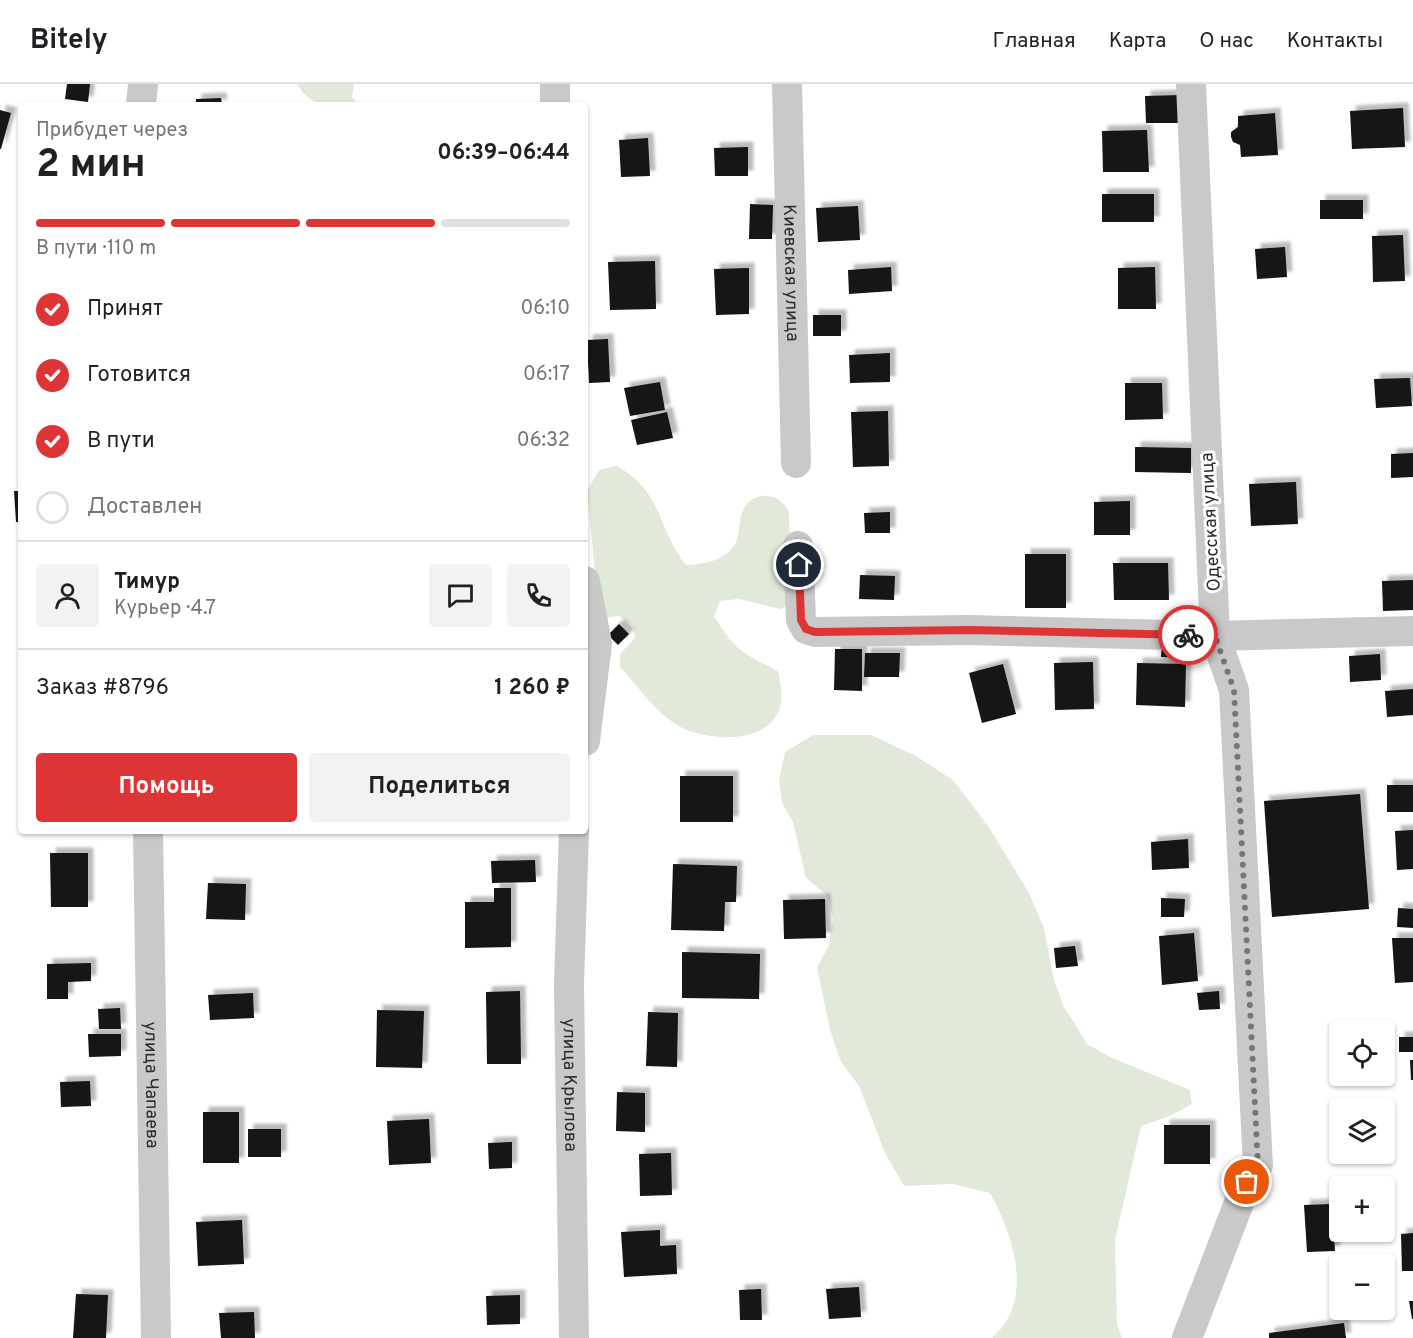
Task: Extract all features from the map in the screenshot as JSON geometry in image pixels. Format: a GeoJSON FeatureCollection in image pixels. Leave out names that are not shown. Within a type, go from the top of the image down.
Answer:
{"type":"FeatureCollection","features":[{"type":"Feature","properties":{"kind":"street"},"geometry":{"type":"LineString","coordinates":[[141,102],[142,84]]}},
{"type":"Feature","properties":{"kind":"street"},"geometry":{"type":"LineString","coordinates":[[555,84],[555,102]]}},
{"type":"Feature","properties":{"kind":"street","name":"Киевская улица"},"geometry":{"type":"LineString","coordinates":[[787,84],[796,463]]}},
{"type":"Feature","properties":{"kind":"street","name":"Одесская улица"},"geometry":{"type":"LineString","coordinates":[[1187,1338],[1247,1182],[1258,1166],[1234,690],[1215,636],[1191,84]]}},
{"type":"Feature","properties":{"kind":"street"},"geometry":{"type":"LineString","coordinates":[[798,546],[801,620],[806,629],[815,632],[969,630],[1215,636],[1413,631]]}},
{"type":"Feature","properties":{"kind":"street"},"geometry":{"type":"LineString","coordinates":[[588,596],[597,643],[590,652],[588,688]]}},
{"type":"Feature","properties":{"kind":"street","name":"улица Чапаева"},"geometry":{"type":"LineString","coordinates":[[148,834],[156,1338]]}},
{"type":"Feature","properties":{"kind":"street","name":"улица Крылова"},"geometry":{"type":"LineString","coordinates":[[574,834],[569,984],[574,1338]]}},
{"type":"Feature","properties":{"kind":"green space"},"geometry":{"type":"Polygon","coordinates":[[[297,84],[354,84],[352,97],[356,102],[315,102],[303,93],[297,84]]]}},
{"type":"Feature","properties":{"kind":"green space"},"geometry":{"type":"Polygon","coordinates":[[[616,466],[643,486],[676,551],[686,565],[711,561],[723,556],[733,547],[738,538],[741,516],[750,501],[769,496],[786,507],[789,513],[792,604],[780,609],[739,599],[720,601],[714,616],[734,644],[756,660],[778,671],[782,694],[781,705],[776,716],[767,726],[755,733],[726,737],[695,733],[682,728],[657,709],[620,667],[620,654],[635,638],[633,625],[619,616],[601,619],[599,613],[588,489],[599,470],[616,466]]]}},
{"type":"Feature","properties":{"kind":"green space"},"geometry":{"type":"Polygon","coordinates":[[[813,735],[871,735],[916,756],[953,780],[988,826],[1028,891],[1044,928],[1054,980],[1063,1005],[1087,1044],[1110,1057],[1190,1090],[1192,1104],[1170,1116],[1141,1126],[1115,1240],[1117,1324],[1122,1338],[992,1338],[1005,1323],[1013,1306],[1017,1287],[1013,1248],[990,1193],[953,1184],[904,1186],[885,1153],[859,1086],[841,1062],[830,1030],[817,968],[829,945],[833,919],[828,896],[806,878],[793,822],[782,803],[779,780],[785,752],[813,735]]]}},
{"type":"Feature","properties":{"kind":"building"},"geometry":{"type":"Polygon","coordinates":[[[67,84],[90,84],[88,102],[65,99],[67,84]]]}},
{"type":"Feature","properties":{"kind":"building"},"geometry":{"type":"Polygon","coordinates":[[[1182,95],[1183,123],[1146,123],[1145,96],[1182,95]]]}},
{"type":"Feature","properties":{"kind":"building"},"geometry":{"type":"Polygon","coordinates":[[[221,98],[222,102],[196,102],[196,99],[221,98]]]}},
{"type":"Feature","properties":{"kind":"building"},"geometry":{"type":"Polygon","coordinates":[[[1403,108],[1405,147],[1352,149],[1350,111],[1403,108]]]}},
{"type":"Feature","properties":{"kind":"building"},"geometry":{"type":"Polygon","coordinates":[[[0,110],[11,113],[1,149],[0,149],[0,110]]]}},
{"type":"Feature","properties":{"kind":"building"},"geometry":{"type":"Polygon","coordinates":[[[1275,113],[1278,155],[1241,157],[1240,145],[1233,142],[1231,137],[1231,132],[1238,127],[1238,116],[1275,113]]]}},
{"type":"Feature","properties":{"kind":"building"},"geometry":{"type":"Polygon","coordinates":[[[1147,130],[1149,172],[1103,172],[1102,131],[1147,130]]]}},
{"type":"Feature","properties":{"kind":"building"},"geometry":{"type":"Polygon","coordinates":[[[648,138],[650,176],[621,177],[619,140],[648,138]]]}},
{"type":"Feature","properties":{"kind":"building"},"geometry":{"type":"Polygon","coordinates":[[[748,147],[748,176],[715,176],[714,148],[748,147]]]}},
{"type":"Feature","properties":{"kind":"building"},"geometry":{"type":"Polygon","coordinates":[[[1102,194],[1154,194],[1154,222],[1102,222],[1102,194]]]}},
{"type":"Feature","properties":{"kind":"building"},"geometry":{"type":"Polygon","coordinates":[[[1320,200],[1363,200],[1363,219],[1320,219],[1320,200]]]}},
{"type":"Feature","properties":{"kind":"building"},"geometry":{"type":"Polygon","coordinates":[[[750,204],[773,205],[772,239],[749,239],[750,204]]]}},
{"type":"Feature","properties":{"kind":"building"},"geometry":{"type":"Polygon","coordinates":[[[858,206],[860,240],[818,242],[816,208],[858,206]]]}},
{"type":"Feature","properties":{"kind":"building"},"geometry":{"type":"Polygon","coordinates":[[[1403,235],[1405,281],[1373,282],[1372,236],[1403,235]]]}},
{"type":"Feature","properties":{"kind":"building"},"geometry":{"type":"Polygon","coordinates":[[[1285,247],[1287,277],[1257,279],[1255,249],[1285,247]]]}},
{"type":"Feature","properties":{"kind":"building"},"geometry":{"type":"Polygon","coordinates":[[[655,261],[656,309],[610,310],[608,262],[655,261]]]}},
{"type":"Feature","properties":{"kind":"building"},"geometry":{"type":"Polygon","coordinates":[[[891,267],[892,291],[849,294],[848,270],[891,267]]]}},
{"type":"Feature","properties":{"kind":"building"},"geometry":{"type":"Polygon","coordinates":[[[1155,267],[1156,309],[1118,309],[1118,268],[1155,267]]]}},
{"type":"Feature","properties":{"kind":"building"},"geometry":{"type":"Polygon","coordinates":[[[749,268],[749,314],[716,315],[714,269],[749,268]]]}},
{"type":"Feature","properties":{"kind":"building"},"geometry":{"type":"Polygon","coordinates":[[[813,315],[841,315],[841,336],[813,336],[813,315]]]}},
{"type":"Feature","properties":{"kind":"building"},"geometry":{"type":"Polygon","coordinates":[[[608,339],[610,382],[589,383],[588,340],[608,339]]]}},
{"type":"Feature","properties":{"kind":"building"},"geometry":{"type":"Polygon","coordinates":[[[890,353],[890,382],[850,383],[849,355],[890,353]]]}},
{"type":"Feature","properties":{"kind":"building"},"geometry":{"type":"Polygon","coordinates":[[[1410,378],[1412,406],[1376,408],[1374,379],[1410,378]]]}},
{"type":"Feature","properties":{"kind":"building"},"geometry":{"type":"Polygon","coordinates":[[[660,382],[665,410],[630,416],[624,388],[660,382]]]}},
{"type":"Feature","properties":{"kind":"building"},"geometry":{"type":"Polygon","coordinates":[[[1125,383],[1162,383],[1163,419],[1125,420],[1125,383]]]}},
{"type":"Feature","properties":{"kind":"building"},"geometry":{"type":"Polygon","coordinates":[[[888,411],[889,466],[853,467],[851,412],[888,411]]]}},
{"type":"Feature","properties":{"kind":"building"},"geometry":{"type":"Polygon","coordinates":[[[667,412],[673,438],[637,445],[631,420],[667,412]]]}},
{"type":"Feature","properties":{"kind":"building"},"geometry":{"type":"Polygon","coordinates":[[[1135,447],[1191,448],[1191,473],[1135,472],[1135,447]]]}},
{"type":"Feature","properties":{"kind":"building"},"geometry":{"type":"Polygon","coordinates":[[[1413,453],[1413,477],[1391,478],[1391,454],[1413,453]]]}},
{"type":"Feature","properties":{"kind":"building"},"geometry":{"type":"Polygon","coordinates":[[[1296,482],[1298,524],[1251,526],[1249,484],[1296,482]]]}},
{"type":"Feature","properties":{"kind":"building"},"geometry":{"type":"Polygon","coordinates":[[[14,491],[18,491],[18,522],[16,522],[14,491]]]}},
{"type":"Feature","properties":{"kind":"building"},"geometry":{"type":"Polygon","coordinates":[[[1130,501],[1130,535],[1094,535],[1094,502],[1130,501]]]}},
{"type":"Feature","properties":{"kind":"building"},"geometry":{"type":"Polygon","coordinates":[[[890,512],[890,533],[865,533],[864,513],[890,512]]]}},
{"type":"Feature","properties":{"kind":"building"},"geometry":{"type":"Polygon","coordinates":[[[1025,554],[1066,554],[1066,608],[1025,608],[1025,554]]]}},
{"type":"Feature","properties":{"kind":"building"},"geometry":{"type":"Polygon","coordinates":[[[1113,563],[1168,563],[1169,600],[1114,600],[1113,563]]]}},
{"type":"Feature","properties":{"kind":"building"},"geometry":{"type":"Polygon","coordinates":[[[860,575],[895,576],[894,600],[859,599],[860,575]]]}},
{"type":"Feature","properties":{"kind":"building"},"geometry":{"type":"Polygon","coordinates":[[[1413,580],[1413,610],[1383,611],[1382,581],[1413,580]]]}},
{"type":"Feature","properties":{"kind":"building"},"geometry":{"type":"Polygon","coordinates":[[[619,624],[629,634],[618,645],[608,635],[619,624]]]}},
{"type":"Feature","properties":{"kind":"building"},"geometry":{"type":"Polygon","coordinates":[[[1162,644],[1193,645],[1193,658],[1161,657],[1162,644]]]}},
{"type":"Feature","properties":{"kind":"building"},"geometry":{"type":"Polygon","coordinates":[[[835,649],[862,649],[862,691],[834,690],[835,649]]]}},
{"type":"Feature","properties":{"kind":"building"},"geometry":{"type":"Polygon","coordinates":[[[865,653],[900,653],[899,677],[864,677],[865,653]]]}},
{"type":"Feature","properties":{"kind":"building"},"geometry":{"type":"Polygon","coordinates":[[[1380,654],[1381,680],[1350,682],[1349,656],[1380,654]]]}},
{"type":"Feature","properties":{"kind":"building"},"geometry":{"type":"Polygon","coordinates":[[[1093,662],[1094,709],[1055,710],[1054,663],[1093,662]]]}},
{"type":"Feature","properties":{"kind":"building"},"geometry":{"type":"Polygon","coordinates":[[[1137,663],[1186,664],[1185,707],[1136,705],[1137,663]]]}},
{"type":"Feature","properties":{"kind":"building"},"geometry":{"type":"Polygon","coordinates":[[[1003,664],[1016,714],[982,723],[969,673],[1003,664]]]}},
{"type":"Feature","properties":{"kind":"building"},"geometry":{"type":"Polygon","coordinates":[[[1413,689],[1413,715],[1387,717],[1385,691],[1413,689]]]}},
{"type":"Feature","properties":{"kind":"building"},"geometry":{"type":"Polygon","coordinates":[[[680,776],[733,776],[733,822],[680,822],[680,776]]]}},
{"type":"Feature","properties":{"kind":"building"},"geometry":{"type":"Polygon","coordinates":[[[1387,785],[1413,785],[1413,812],[1387,812],[1387,785]]]}},
{"type":"Feature","properties":{"kind":"building"},"geometry":{"type":"Polygon","coordinates":[[[1360,794],[1369,909],[1272,917],[1264,801],[1360,794]]]}},
{"type":"Feature","properties":{"kind":"building"},"geometry":{"type":"Polygon","coordinates":[[[1413,830],[1413,869],[1397,870],[1395,831],[1413,830]]]}},
{"type":"Feature","properties":{"kind":"building"},"geometry":{"type":"Polygon","coordinates":[[[1188,839],[1189,868],[1152,870],[1151,842],[1188,839]]]}},
{"type":"Feature","properties":{"kind":"building"},"geometry":{"type":"Polygon","coordinates":[[[50,853],[88,853],[88,907],[51,907],[50,853]]]}},
{"type":"Feature","properties":{"kind":"building"},"geometry":{"type":"Polygon","coordinates":[[[535,860],[536,882],[492,883],[491,861],[535,860]]]}},
{"type":"Feature","properties":{"kind":"building"},"geometry":{"type":"Polygon","coordinates":[[[673,864],[737,866],[736,902],[725,902],[724,931],[671,930],[673,864]]]}},
{"type":"Feature","properties":{"kind":"building"},"geometry":{"type":"Polygon","coordinates":[[[208,883],[246,884],[245,920],[206,919],[208,883]]]}},
{"type":"Feature","properties":{"kind":"building"},"geometry":{"type":"Polygon","coordinates":[[[494,888],[511,888],[511,947],[465,948],[465,902],[494,902],[494,888]]]}},
{"type":"Feature","properties":{"kind":"building"},"geometry":{"type":"Polygon","coordinates":[[[1161,898],[1185,899],[1184,917],[1161,917],[1161,898]]]}},
{"type":"Feature","properties":{"kind":"building"},"geometry":{"type":"Polygon","coordinates":[[[825,899],[826,938],[784,939],[783,900],[825,899]]]}},
{"type":"Feature","properties":{"kind":"building"},"geometry":{"type":"Polygon","coordinates":[[[1398,908],[1413,909],[1413,928],[1397,927],[1398,908]]]}},
{"type":"Feature","properties":{"kind":"building"},"geometry":{"type":"Polygon","coordinates":[[[1194,933],[1198,981],[1162,985],[1159,936],[1194,933]]]}},
{"type":"Feature","properties":{"kind":"building"},"geometry":{"type":"Polygon","coordinates":[[[1392,938],[1413,938],[1413,982],[1395,983],[1392,938]]]}},
{"type":"Feature","properties":{"kind":"building"},"geometry":{"type":"Polygon","coordinates":[[[1075,946],[1078,966],[1056,968],[1054,948],[1075,946]]]}},
{"type":"Feature","properties":{"kind":"building"},"geometry":{"type":"Polygon","coordinates":[[[682,952],[760,954],[759,999],[682,998],[682,952]]]}},
{"type":"Feature","properties":{"kind":"building"},"geometry":{"type":"Polygon","coordinates":[[[91,963],[91,981],[68,982],[68,999],[47,999],[47,964],[91,963]]]}},
{"type":"Feature","properties":{"kind":"building"},"geometry":{"type":"Polygon","coordinates":[[[520,991],[521,1064],[487,1064],[486,992],[520,991]]]}},
{"type":"Feature","properties":{"kind":"building"},"geometry":{"type":"Polygon","coordinates":[[[1219,991],[1220,1009],[1199,1010],[1197,993],[1219,991]]]}},
{"type":"Feature","properties":{"kind":"building"},"geometry":{"type":"Polygon","coordinates":[[[253,993],[254,1018],[210,1020],[208,995],[253,993]]]}},
{"type":"Feature","properties":{"kind":"building"},"geometry":{"type":"Polygon","coordinates":[[[120,1008],[121,1029],[99,1029],[98,1009],[120,1008]]]}},
{"type":"Feature","properties":{"kind":"building"},"geometry":{"type":"Polygon","coordinates":[[[377,1010],[424,1011],[422,1068],[376,1067],[377,1010]]]}},
{"type":"Feature","properties":{"kind":"building"},"geometry":{"type":"Polygon","coordinates":[[[648,1012],[678,1013],[677,1067],[646,1066],[648,1012]]]}},
{"type":"Feature","properties":{"kind":"building"},"geometry":{"type":"Polygon","coordinates":[[[88,1034],[121,1034],[121,1056],[89,1057],[88,1034]]]}},
{"type":"Feature","properties":{"kind":"building"},"geometry":{"type":"Polygon","coordinates":[[[1399,1037],[1413,1037],[1413,1052],[1399,1052],[1399,1037]]]}},
{"type":"Feature","properties":{"kind":"building"},"geometry":{"type":"Polygon","coordinates":[[[1410,1060],[1413,1060],[1413,1080],[1411,1080],[1410,1060]]]}},
{"type":"Feature","properties":{"kind":"building"},"geometry":{"type":"Polygon","coordinates":[[[90,1081],[91,1106],[61,1107],[60,1082],[90,1081]]]}},
{"type":"Feature","properties":{"kind":"building"},"geometry":{"type":"Polygon","coordinates":[[[617,1092],[645,1093],[645,1132],[616,1131],[617,1092]]]}},
{"type":"Feature","properties":{"kind":"building"},"geometry":{"type":"Polygon","coordinates":[[[203,1112],[239,1112],[239,1163],[203,1163],[203,1112]]]}},
{"type":"Feature","properties":{"kind":"building"},"geometry":{"type":"Polygon","coordinates":[[[429,1119],[431,1163],[389,1165],[387,1121],[429,1119]]]}},
{"type":"Feature","properties":{"kind":"building"},"geometry":{"type":"Polygon","coordinates":[[[1164,1125],[1210,1125],[1210,1164],[1164,1164],[1164,1125]]]}},
{"type":"Feature","properties":{"kind":"building"},"geometry":{"type":"Polygon","coordinates":[[[248,1129],[281,1129],[281,1157],[248,1157],[248,1129]]]}},
{"type":"Feature","properties":{"kind":"building"},"geometry":{"type":"Polygon","coordinates":[[[512,1142],[512,1168],[489,1169],[488,1143],[512,1142]]]}},
{"type":"Feature","properties":{"kind":"building"},"geometry":{"type":"Polygon","coordinates":[[[671,1153],[672,1195],[640,1196],[639,1154],[671,1153]]]}},
{"type":"Feature","properties":{"kind":"building"},"geometry":{"type":"Polygon","coordinates":[[[1329,1204],[1329,1242],[1334,1242],[1335,1251],[1307,1252],[1304,1205],[1329,1204]]]}},
{"type":"Feature","properties":{"kind":"building"},"geometry":{"type":"Polygon","coordinates":[[[242,1220],[244,1264],[198,1266],[196,1222],[242,1220]]]}},
{"type":"Feature","properties":{"kind":"building"},"geometry":{"type":"Polygon","coordinates":[[[660,1230],[660,1246],[676,1245],[677,1274],[624,1277],[621,1232],[660,1230]]]}},
{"type":"Feature","properties":{"kind":"building"},"geometry":{"type":"Polygon","coordinates":[[[1413,1233],[1413,1271],[1402,1271],[1401,1234],[1413,1233]]]}},
{"type":"Feature","properties":{"kind":"building"},"geometry":{"type":"Polygon","coordinates":[[[859,1287],[861,1317],[829,1319],[826,1289],[859,1287]]]}},
{"type":"Feature","properties":{"kind":"building"},"geometry":{"type":"Polygon","coordinates":[[[761,1289],[762,1320],[740,1320],[739,1290],[761,1289]]]}},
{"type":"Feature","properties":{"kind":"building"},"geometry":{"type":"Polygon","coordinates":[[[76,1294],[108,1295],[106,1338],[73,1338],[76,1294]]]}},
{"type":"Feature","properties":{"kind":"building"},"geometry":{"type":"Polygon","coordinates":[[[520,1295],[520,1324],[487,1325],[486,1296],[520,1295]]]}},
{"type":"Feature","properties":{"kind":"building"},"geometry":{"type":"Polygon","coordinates":[[[1409,1301],[1413,1301],[1413,1319],[1412,1319],[1409,1301]]]}},
{"type":"Feature","properties":{"kind":"building"},"geometry":{"type":"Polygon","coordinates":[[[254,1312],[255,1338],[221,1338],[219,1313],[254,1312]]]}},
{"type":"Feature","properties":{"kind":"building"},"geometry":{"type":"Polygon","coordinates":[[[1344,1323],[1346,1338],[1269,1338],[1269,1333],[1344,1323]]]}},
{"type":"Feature","properties":{"kind":"way so far"},"geometry":{"type":"LineString","coordinates":[[1188,635],[1215,636],[1229,670],[1234,690],[1258,1166],[1247,1182]]}},
{"type":"Feature","properties":{"kind":"route"},"geometry":{"type":"LineString","coordinates":[[799,565],[801,620],[806,629],[815,632],[969,630],[1188,635]]}}]}
